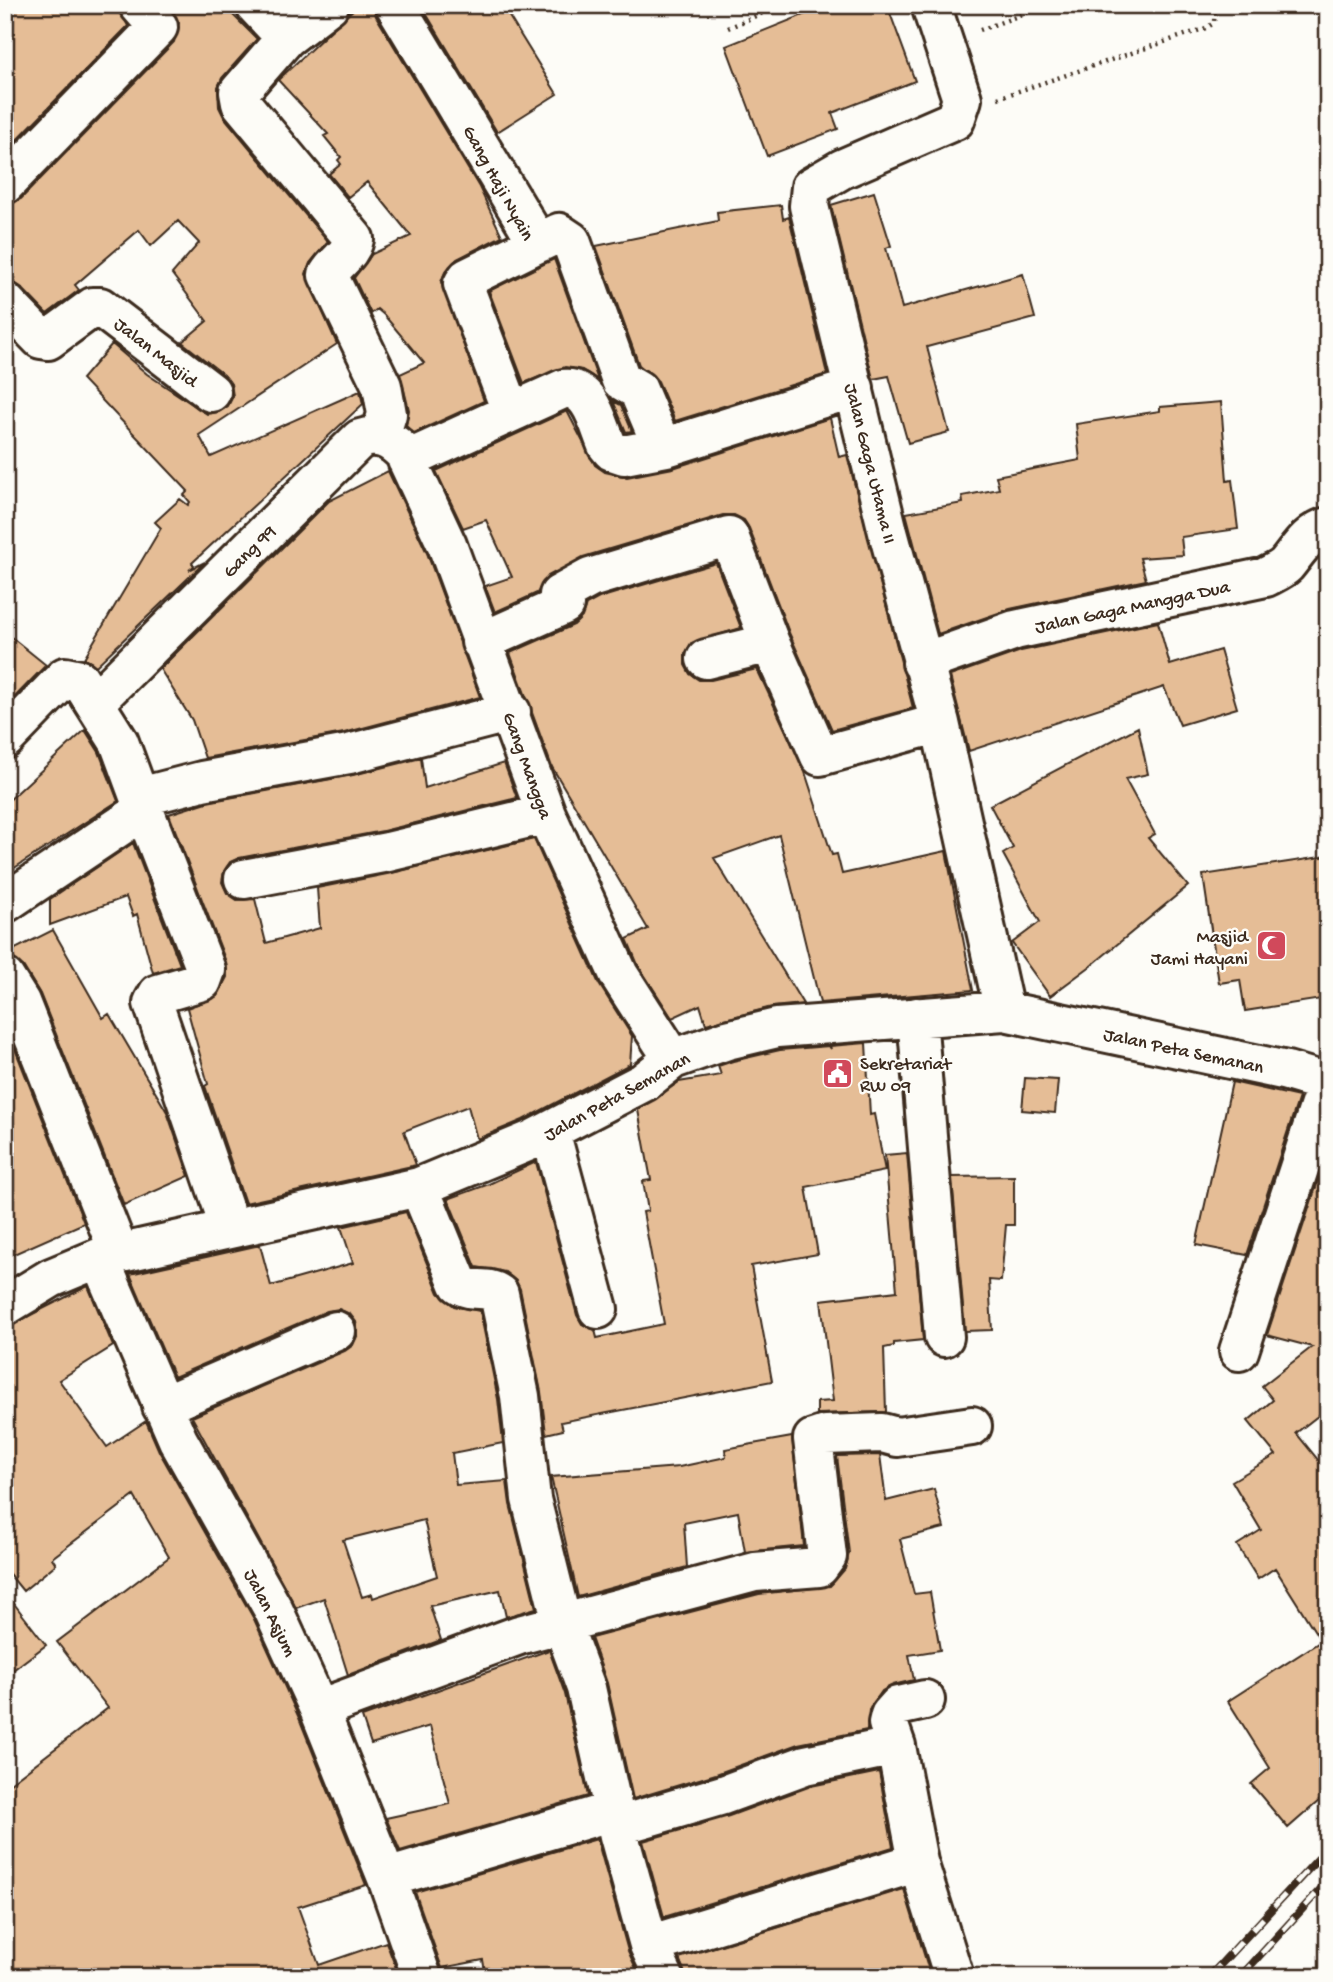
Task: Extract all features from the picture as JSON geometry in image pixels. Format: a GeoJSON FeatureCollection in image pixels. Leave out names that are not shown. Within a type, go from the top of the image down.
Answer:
{"type":"FeatureCollection","features":[{"type":"Feature","properties":{"kind":"street"},"geometry":{"type":"LineString","coordinates":[[5,184],[158,27],[139,5]]}},
{"type":"Feature","properties":{"kind":"street"},"geometry":{"type":"LineString","coordinates":[[255,5],[286,38]]}},
{"type":"Feature","properties":{"kind":"street"},"geometry":{"type":"LineString","coordinates":[[329,5],[286,38],[239,92],[241,103],[354,239],[352,250],[334,265],[328,275],[382,386],[394,449],[511,411],[563,389],[571,388],[582,393],[612,451],[624,455],[662,447],[854,388]]}},
{"type":"Feature","properties":{"kind":"street","name":"Gang Haji Nyain"},"geometry":{"type":"LineString","coordinates":[[395,5],[538,243],[467,278],[464,284],[511,411]]}},
{"type":"Feature","properties":{"kind":"street"},"geometry":{"type":"LineString","coordinates":[[931,5],[962,99],[961,110]]}},
{"type":"Feature","properties":{"kind":"street","name":"Jalan Gaga Utama II"},"geometry":{"type":"LineString","coordinates":[[961,110],[955,120],[842,169],[811,187],[809,206],[922,663],[940,723],[1004,1011]]}},
{"type":"Feature","properties":{"kind":"street"},"geometry":{"type":"LineString","coordinates":[[538,243],[559,233],[571,241],[621,380],[638,390],[662,447]]}},
{"type":"Feature","properties":{"kind":"street","name":"Jalan Masjid"},"geometry":{"type":"LineString","coordinates":[[5,302],[41,339],[48,340],[93,307],[100,307],[211,392]]}},
{"type":"Feature","properties":{"kind":"street"},"geometry":{"type":"LineString","coordinates":[[582,393],[621,380]]}},
{"type":"Feature","properties":{"kind":"street","name":"Gang 99"},"geometry":{"type":"LineString","coordinates":[[94,702],[360,439],[394,449]]}},
{"type":"Feature","properties":{"kind":"street","name":"Gang Mangga"},"geometry":{"type":"LineString","coordinates":[[394,449],[447,545],[547,814],[619,975],[673,1059]]}},
{"type":"Feature","properties":{"kind":"street","name":"Jalan Gaga Mangga Dua"},"geometry":{"type":"LineString","coordinates":[[922,663],[1015,630],[1266,577],[1284,567],[1297,549],[1321,528],[1328,527]]}},
{"type":"Feature","properties":{"kind":"street"},"geometry":{"type":"LineString","coordinates":[[481,642],[564,605],[559,595],[590,578],[729,536],[770,643],[820,756],[940,723]]}},
{"type":"Feature","properties":{"kind":"street"},"geometry":{"type":"LineString","coordinates":[[706,659],[770,643]]}},
{"type":"Feature","properties":{"kind":"street"},"geometry":{"type":"LineString","coordinates":[[5,739],[65,677],[80,680],[119,742],[206,970],[202,981],[158,994],[153,1003],[230,1228]]}},
{"type":"Feature","properties":{"kind":"street"},"geometry":{"type":"LineString","coordinates":[[5,903],[142,803],[202,781],[349,754],[511,712]]}},
{"type":"Feature","properties":{"kind":"street"},"geometry":{"type":"LineString","coordinates":[[244,879],[388,852],[547,814]]}},
{"type":"Feature","properties":{"kind":"street","name":"Jalan Asjum"},"geometry":{"type":"LineString","coordinates":[[5,978],[20,1002],[162,1406],[273,1609],[319,1709],[387,1878],[422,1977]]}},
{"type":"Feature","properties":{"kind":"street","name":"Jalan Peta Semanan"},"geometry":{"type":"LineString","coordinates":[[5,1306],[51,1278],[109,1256],[419,1187],[550,1131],[644,1082],[673,1059],[727,1040],[777,1028],[1004,1011],[1287,1071],[1327,1083]]}},
{"type":"Feature","properties":{"kind":"street"},"geometry":{"type":"LineString","coordinates":[[917,1017],[944,1337]]}},
{"type":"Feature","properties":{"kind":"street"},"geometry":{"type":"LineString","coordinates":[[1239,1351],[1327,1083]]}},
{"type":"Feature","properties":{"kind":"street"},"geometry":{"type":"LineString","coordinates":[[550,1131],[598,1309]]}},
{"type":"Feature","properties":{"kind":"street"},"geometry":{"type":"LineString","coordinates":[[419,1187],[459,1284],[468,1289],[491,1289],[499,1294],[520,1396],[531,1499],[562,1623],[586,1688],[615,1819],[656,1961],[918,1861]]}},
{"type":"Feature","properties":{"kind":"street"},"geometry":{"type":"LineString","coordinates":[[162,1406],[336,1331]]}},
{"type":"Feature","properties":{"kind":"street"},"geometry":{"type":"LineString","coordinates":[[319,1709],[519,1635],[755,1572],[819,1567],[827,1556],[813,1439],[825,1435],[882,1433],[897,1437],[972,1426]]}},
{"type":"Feature","properties":{"kind":"street"},"geometry":{"type":"LineString","coordinates":[[925,1700],[898,1706],[890,1715],[888,1723],[896,1746],[918,1861],[954,1977]]}},
{"type":"Feature","properties":{"kind":"street"},"geometry":{"type":"LineString","coordinates":[[387,1878],[615,1819],[723,1795],[805,1765],[896,1746]]}},
{"type":"Feature","properties":{"kind":"path"},"geometry":{"type":"LineString","coordinates":[[728,28],[781,5]]}},
{"type":"Feature","properties":{"kind":"path"},"geometry":{"type":"LineString","coordinates":[[944,43],[1048,5]]}},
{"type":"Feature","properties":{"kind":"path"},"geometry":{"type":"LineString","coordinates":[[961,110],[1206,28],[1213,23],[1215,5]]}},
{"type":"Feature","properties":{"kind":"building"},"geometry":{"type":"Polygon","coordinates":[[[5,5],[118,5],[128,26],[5,152],[5,5]]]}},
{"type":"Feature","properties":{"kind":"building"},"geometry":{"type":"Polygon","coordinates":[[[168,5],[223,5],[257,39],[222,78],[218,87],[219,107],[224,117],[328,242],[310,263],[306,274],[337,344],[199,435],[211,457],[360,391],[363,404],[192,563],[194,566],[189,570],[205,562],[96,666],[84,658],[161,528],[155,522],[180,499],[188,505],[190,502],[184,495],[188,491],[82,379],[112,344],[147,374],[207,414],[219,412],[228,406],[233,396],[231,384],[224,375],[182,342],[207,321],[172,274],[199,243],[178,221],[151,246],[139,230],[75,285],[79,290],[47,314],[21,287],[5,277],[5,205],[21,199],[174,42],[179,23],[168,5]]]}},
{"type":"Feature","properties":{"kind":"building"},"geometry":{"type":"Polygon","coordinates":[[[358,5],[373,5],[376,16],[479,187],[502,236],[457,259],[445,272],[441,282],[484,401],[414,433],[406,426],[409,410],[400,374],[424,363],[384,315],[377,309],[371,314],[354,278],[372,254],[411,236],[367,182],[348,197],[329,174],[341,164],[338,160],[341,157],[324,136],[328,134],[278,80],[358,5]]]}},
{"type":"Feature","properties":{"kind":"building"},"geometry":{"type":"Polygon","coordinates":[[[421,5],[502,5],[557,94],[497,132],[421,5]]]}},
{"type":"Feature","properties":{"kind":"building"},"geometry":{"type":"Polygon","coordinates":[[[828,5],[887,5],[915,81],[832,113],[838,129],[767,156],[726,46],[828,5]]]}},
{"type":"Feature","properties":{"kind":"building"},"geometry":{"type":"Polygon","coordinates":[[[874,192],[891,246],[886,248],[902,308],[1023,274],[1035,318],[927,347],[949,432],[908,443],[889,376],[873,379],[831,205],[874,192]]]}},
{"type":"Feature","properties":{"kind":"building"},"geometry":{"type":"Polygon","coordinates":[[[781,205],[783,219],[789,217],[827,374],[675,421],[658,381],[639,365],[596,246],[718,221],[717,212],[781,205]]]}},
{"type":"Feature","properties":{"kind":"building"},"geometry":{"type":"Polygon","coordinates":[[[554,259],[598,380],[582,370],[565,367],[524,383],[489,291],[554,259]]]}},
{"type":"Feature","properties":{"kind":"building"},"geometry":{"type":"Polygon","coordinates":[[[613,401],[621,405],[632,431],[626,432],[613,401]]]}},
{"type":"Feature","properties":{"kind":"building"},"geometry":{"type":"Polygon","coordinates":[[[1221,402],[1227,481],[1232,480],[1238,529],[1181,537],[1183,555],[1140,558],[1146,580],[1010,609],[938,634],[906,513],[963,503],[962,496],[999,489],[996,476],[1080,460],[1076,424],[1160,411],[1160,407],[1221,402]]]}},
{"type":"Feature","properties":{"kind":"building"},"geometry":{"type":"Polygon","coordinates":[[[567,411],[595,465],[605,472],[627,477],[673,468],[830,418],[839,457],[847,455],[913,708],[832,730],[790,635],[749,528],[744,520],[734,515],[723,515],[583,557],[548,576],[537,593],[495,612],[485,586],[512,577],[486,520],[463,528],[436,471],[567,411]]]}},
{"type":"Feature","properties":{"kind":"building"},"geometry":{"type":"Polygon","coordinates":[[[388,471],[427,553],[480,697],[344,733],[205,758],[192,720],[160,669],[329,501],[388,471]]]}},
{"type":"Feature","properties":{"kind":"building"},"geometry":{"type":"Polygon","coordinates":[[[716,563],[741,628],[691,643],[685,654],[685,665],[690,674],[699,680],[711,680],[757,669],[805,772],[832,855],[837,854],[842,874],[946,851],[973,990],[820,1003],[779,835],[714,858],[803,1004],[772,1007],[706,1024],[700,1005],[672,1018],[638,965],[627,939],[648,929],[552,767],[510,653],[574,625],[582,617],[586,605],[599,598],[716,563]]]}},
{"type":"Feature","properties":{"kind":"building"},"geometry":{"type":"Polygon","coordinates":[[[1158,622],[1170,665],[1220,650],[1237,708],[1180,725],[1164,687],[969,751],[950,676],[1021,651],[1158,622]]]}},
{"type":"Feature","properties":{"kind":"building"},"geometry":{"type":"Polygon","coordinates":[[[5,632],[46,665],[5,707],[5,632]]]}},
{"type":"Feature","properties":{"kind":"building"},"geometry":{"type":"Polygon","coordinates":[[[1138,727],[1148,774],[1125,779],[1155,834],[1148,838],[1188,886],[1050,996],[1012,943],[1040,922],[1003,854],[1013,848],[990,805],[1138,727]]]}},
{"type":"Feature","properties":{"kind":"building"},"geometry":{"type":"Polygon","coordinates":[[[85,730],[99,752],[118,801],[5,874],[5,804],[85,730]]]}},
{"type":"Feature","properties":{"kind":"building"},"geometry":{"type":"Polygon","coordinates":[[[421,758],[425,788],[504,763],[517,798],[383,831],[239,858],[230,862],[224,871],[222,882],[227,893],[237,900],[255,899],[266,943],[320,928],[317,888],[534,839],[599,984],[632,1036],[630,1064],[523,1120],[477,1139],[468,1106],[404,1131],[416,1165],[245,1203],[205,1086],[208,1084],[187,1008],[217,996],[227,977],[226,962],[169,814],[207,802],[353,775],[421,758]]]}},
{"type":"Feature","properties":{"kind":"building"},"geometry":{"type":"Polygon","coordinates":[[[133,843],[180,965],[153,973],[137,914],[133,916],[126,897],[50,925],[50,899],[133,843]]]}},
{"type":"Feature","properties":{"kind":"building","name":"Masjid Jami Hayani"},"geometry":{"type":"Polygon","coordinates":[[[1328,856],[1328,998],[1245,1011],[1240,980],[1219,983],[1203,875],[1328,856]]]}},
{"type":"Feature","properties":{"kind":"building"},"geometry":{"type":"Polygon","coordinates":[[[53,930],[103,1018],[109,1014],[167,1112],[189,1176],[124,1205],[40,994],[23,966],[5,954],[53,930]]]}},
{"type":"Feature","properties":{"kind":"building"},"geometry":{"type":"Polygon","coordinates":[[[5,1024],[84,1223],[5,1258],[5,1024]]]}},
{"type":"Feature","properties":{"kind":"building"},"geometry":{"type":"Polygon","coordinates":[[[866,1043],[870,1115],[874,1114],[885,1171],[806,1187],[818,1254],[751,1266],[772,1381],[561,1422],[563,1430],[546,1434],[541,1392],[520,1289],[516,1281],[505,1272],[476,1267],[448,1199],[536,1162],[577,1315],[582,1324],[595,1330],[597,1338],[664,1324],[643,1212],[648,1211],[643,1181],[651,1180],[638,1110],[679,1082],[721,1075],[718,1066],[733,1061],[780,1050],[829,1046],[831,1049],[830,1046],[866,1043]]]}},
{"type":"Feature","properties":{"kind":"building"},"geometry":{"type":"Polygon","coordinates":[[[1025,1078],[1058,1080],[1055,1113],[1022,1110],[1025,1078]]]}},
{"type":"Feature","properties":{"kind":"building"},"geometry":{"type":"Polygon","coordinates":[[[1232,1082],[1299,1097],[1247,1255],[1196,1245],[1232,1082]]]}},
{"type":"Feature","properties":{"kind":"building"},"geometry":{"type":"Polygon","coordinates":[[[1328,1151],[1328,1408],[1296,1433],[1328,1472],[1328,1793],[1288,1828],[1251,1784],[1270,1768],[1228,1701],[1321,1641],[1275,1568],[1258,1579],[1237,1545],[1261,1530],[1232,1481],[1276,1455],[1248,1421],[1273,1400],[1262,1386],[1312,1347],[1267,1335],[1328,1151]]]}},
{"type":"Feature","properties":{"kind":"building"},"geometry":{"type":"Polygon","coordinates":[[[907,1153],[923,1340],[894,1343],[894,1346],[884,1348],[886,1412],[817,1414],[817,1402],[833,1401],[821,1300],[897,1291],[885,1155],[907,1153]]]}},
{"type":"Feature","properties":{"kind":"building"},"geometry":{"type":"Polygon","coordinates":[[[1014,1176],[1014,1225],[1006,1225],[1001,1281],[989,1280],[992,1330],[965,1331],[952,1177],[1014,1176]]]}},
{"type":"Feature","properties":{"kind":"building"},"geometry":{"type":"Polygon","coordinates":[[[406,1212],[439,1293],[454,1306],[480,1311],[498,1399],[503,1443],[452,1453],[456,1485],[507,1481],[510,1504],[536,1608],[506,1617],[500,1590],[430,1606],[441,1640],[348,1675],[324,1598],[296,1608],[192,1417],[345,1351],[353,1345],[358,1334],[356,1322],[350,1314],[339,1309],[327,1311],[174,1377],[130,1274],[260,1245],[271,1286],[353,1263],[341,1227],[406,1212]],[[424,1520],[343,1540],[362,1597],[372,1594],[373,1598],[437,1576],[424,1520]]]}},
{"type":"Feature","properties":{"kind":"building"},"geometry":{"type":"Polygon","coordinates":[[[88,1286],[113,1346],[59,1380],[107,1447],[146,1421],[159,1451],[254,1619],[299,1718],[366,1885],[298,1907],[319,1965],[386,1942],[399,1976],[5,1977],[5,1787],[108,1708],[57,1642],[169,1557],[134,1496],[52,1558],[56,1564],[23,1591],[5,1569],[5,1328],[88,1286]]]}},
{"type":"Feature","properties":{"kind":"building"},"geometry":{"type":"Polygon","coordinates":[[[792,1437],[804,1546],[745,1552],[738,1512],[684,1523],[687,1567],[578,1597],[551,1477],[679,1467],[726,1457],[725,1449],[792,1437]]]}},
{"type":"Feature","properties":{"kind":"building"},"geometry":{"type":"Polygon","coordinates":[[[880,1455],[886,1501],[934,1489],[944,1528],[900,1539],[914,1594],[930,1592],[940,1650],[909,1655],[914,1680],[882,1691],[869,1710],[867,1730],[798,1744],[716,1774],[633,1799],[607,1683],[591,1638],[759,1594],[830,1586],[845,1569],[849,1553],[837,1456],[880,1455]]]}},
{"type":"Feature","properties":{"kind":"building"},"geometry":{"type":"Polygon","coordinates":[[[5,1592],[46,1645],[5,1676],[5,1592]]]}},
{"type":"Feature","properties":{"kind":"building"},"geometry":{"type":"Polygon","coordinates":[[[549,1650],[565,1694],[588,1796],[400,1851],[386,1818],[450,1804],[430,1726],[371,1744],[362,1717],[549,1650]]]}},
{"type":"Feature","properties":{"kind":"building"},"geometry":{"type":"Polygon","coordinates":[[[879,1772],[893,1847],[664,1917],[643,1841],[729,1816],[811,1786],[879,1772]]]}},
{"type":"Feature","properties":{"kind":"building"},"geometry":{"type":"Polygon","coordinates":[[[597,1839],[628,1951],[640,1977],[486,1977],[483,1960],[442,1968],[415,1892],[597,1839]]]}},
{"type":"Feature","properties":{"kind":"building"},"geometry":{"type":"Polygon","coordinates":[[[904,1889],[931,1977],[686,1977],[679,1958],[904,1889]]]}},
{"type":"Feature","properties":{"kind":"railway"},"geometry":{"type":"LineString","coordinates":[[1209,1977],[1328,1848]]}},
{"type":"Feature","properties":{"kind":"railway"},"geometry":{"type":"LineString","coordinates":[[1240,1977],[1328,1881]]}},
{"type":"Feature","properties":{"kind":"place","name":"Masjid Jami Hayani"},"geometry":{"type":"Point","coordinates":[1271,946]}},
{"type":"Feature","properties":{"kind":"place","name":"Sekretariat RW 09"},"geometry":{"type":"Point","coordinates":[837,1073]}}]}
